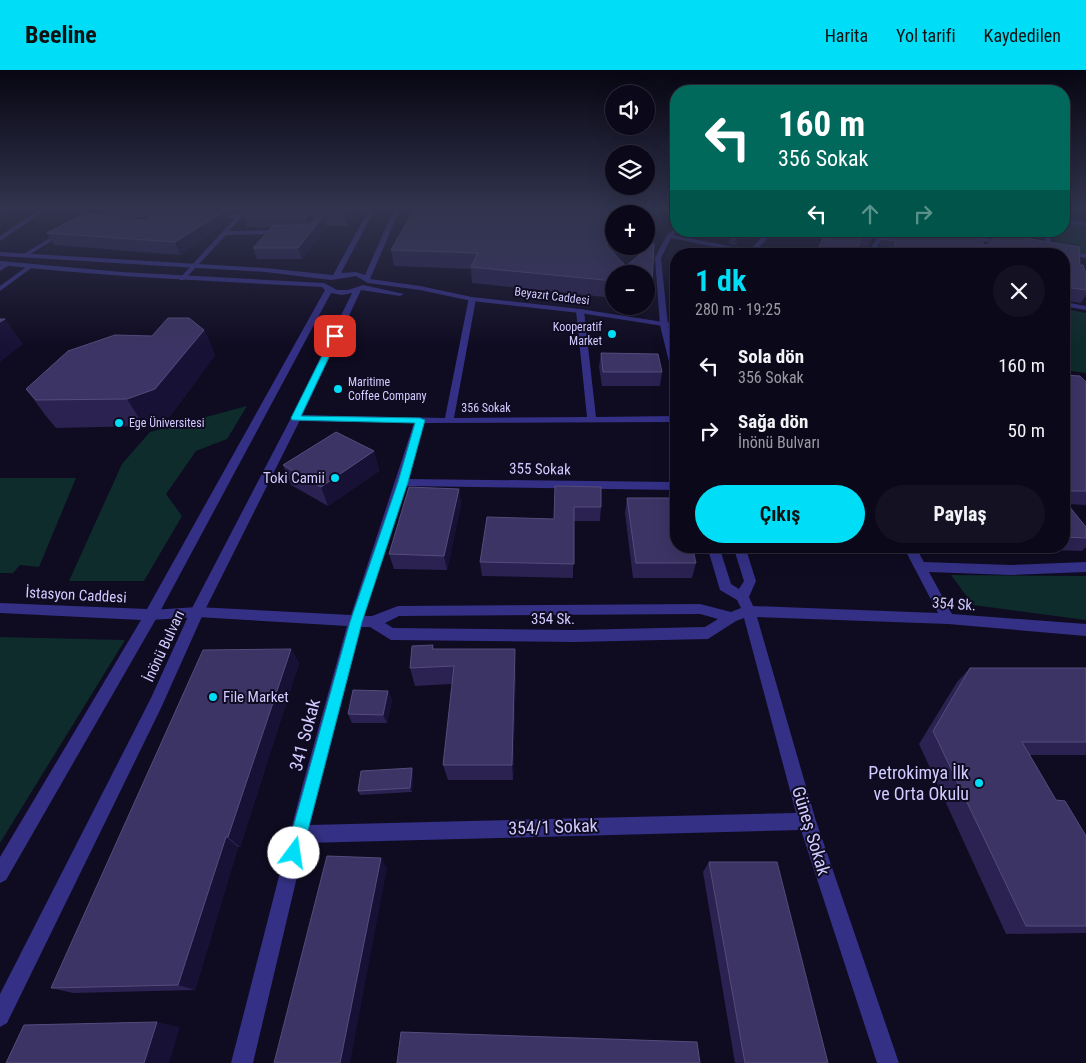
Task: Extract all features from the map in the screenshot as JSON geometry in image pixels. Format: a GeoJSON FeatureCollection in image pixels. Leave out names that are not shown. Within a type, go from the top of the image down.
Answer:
{"type":"FeatureCollection","features":[{"type":"Feature","properties":{"kind":"street"},"geometry":{"type":"LineString","coordinates":[[0,269],[4,263],[85,272],[327,287],[339,292],[363,284],[354,274],[335,276],[30,255]]}},
{"type":"Feature","properties":{"kind":"street"},"geometry":{"type":"LineString","coordinates":[[182,279],[204,255]]}},
{"type":"Feature","properties":{"kind":"street"},"geometry":{"type":"LineString","coordinates":[[335,276],[346,255]]}},
{"type":"Feature","properties":{"kind":"street","name":"İnönü Bulvarı"},"geometry":{"type":"LineString","coordinates":[[0,1016],[156,703],[197,612],[376,255]]}},
{"type":"Feature","properties":{"kind":"street"},"geometry":{"type":"LineString","coordinates":[[659,255],[658,258],[664,325],[670,350]]}},
{"type":"Feature","properties":{"kind":"street"},"geometry":{"type":"LineString","coordinates":[[0,289],[31,266]]}},
{"type":"Feature","properties":{"kind":"street","name":"İnönü Bulvarı"},"geometry":{"type":"LineString","coordinates":[[0,874],[150,615],[327,287],[335,276]]}},
{"type":"Feature","properties":{"kind":"street","name":"Beyazıt Caddesi"},"geometry":{"type":"LineString","coordinates":[[363,284],[377,292],[454,296],[580,311],[670,326]]}},
{"type":"Feature","properties":{"kind":"street"},"geometry":{"type":"LineString","coordinates":[[449,421],[472,299]]}},
{"type":"Feature","properties":{"kind":"street"},"geometry":{"type":"LineString","coordinates":[[1070,305],[1086,308]]}},
{"type":"Feature","properties":{"kind":"street"},"geometry":{"type":"LineString","coordinates":[[580,311],[592,420]]}},
{"type":"Feature","properties":{"kind":"street","name":"356 Sokak"},"geometry":{"type":"LineString","coordinates":[[296,418],[449,421],[670,419]]}},
{"type":"Feature","properties":{"kind":"street","name":"341 Sokak"},"geometry":{"type":"LineString","coordinates":[[242,1063],[299,834],[356,622],[403,482],[420,420]]}},
{"type":"Feature","properties":{"kind":"street","name":"355 Sokak"},"geometry":{"type":"LineString","coordinates":[[403,482],[670,486]]}},
{"type":"Feature","properties":{"kind":"street"},"geometry":{"type":"LineString","coordinates":[[715,553],[725,587],[746,604]]}},
{"type":"Feature","properties":{"kind":"street","name":"Güneş Sokak"},"geometry":{"type":"LineString","coordinates":[[741,553],[750,581],[746,604],[807,820],[888,1063]]}},
{"type":"Feature","properties":{"kind":"street"},"geometry":{"type":"LineString","coordinates":[[912,553],[948,619]]}},
{"type":"Feature","properties":{"kind":"street"},"geometry":{"type":"LineString","coordinates":[[920,567],[1012,570],[1086,567]]}},
{"type":"Feature","properties":{"kind":"street","name":"354 Sk."},"geometry":{"type":"LineString","coordinates":[[374,622],[391,634],[573,636],[708,633],[731,618],[746,604],[1086,630]]}},
{"type":"Feature","properties":{"kind":"street","name":"İstasyon Caddesi"},"geometry":{"type":"LineString","coordinates":[[0,608],[150,615]]}},
{"type":"Feature","properties":{"kind":"street","name":"354 Sk."},"geometry":{"type":"LineString","coordinates":[[150,615],[197,612],[374,622],[398,611],[700,609],[731,618]]}},
{"type":"Feature","properties":{"kind":"street","name":"354/1 Sokak"},"geometry":{"type":"LineString","coordinates":[[299,834],[807,820]]}},
{"type":"Feature","properties":{"kind":"green space"},"geometry":{"type":"Polygon","coordinates":[[[1070,310],[1086,313],[1086,373],[1070,371],[1070,310]]]}},
{"type":"Feature","properties":{"kind":"green space"},"geometry":{"type":"Polygon","coordinates":[[[247,406],[227,439],[196,451],[166,494],[182,516],[144,581],[69,581],[122,464],[150,432],[247,406]]]}},
{"type":"Feature","properties":{"kind":"green space"},"geometry":{"type":"Polygon","coordinates":[[[0,478],[76,478],[39,567],[20,565],[13,573],[0,573],[0,478]]]}},
{"type":"Feature","properties":{"kind":"green space"},"geometry":{"type":"Polygon","coordinates":[[[951,575],[1086,576],[1086,620],[973,605],[951,575]]]}},
{"type":"Feature","properties":{"kind":"green space"},"geometry":{"type":"Polygon","coordinates":[[[0,637],[125,640],[0,843],[0,637]]]}},
{"type":"Feature","properties":{"kind":"building"},"geometry":{"type":"Polygon","coordinates":[[[477,255],[616,255],[625,265],[605,265],[605,280],[471,267],[477,255]]]}},
{"type":"Feature","properties":{"kind":"building"},"geometry":{"type":"Polygon","coordinates":[[[639,255],[653,255],[653,265],[627,265],[639,255]]]}},
{"type":"Feature","properties":{"kind":"building"},"geometry":{"type":"Polygon","coordinates":[[[1070,255],[1079,255],[1080,265],[1083,265],[1086,273],[1086,290],[1070,288],[1070,255]]]}},
{"type":"Feature","properties":{"kind":"building"},"geometry":{"type":"Polygon","coordinates":[[[168,318],[189,318],[204,330],[155,389],[127,399],[36,400],[26,389],[68,351],[115,335],[152,336],[168,318]]]}},
{"type":"Feature","properties":{"kind":"building"},"geometry":{"type":"Polygon","coordinates":[[[601,353],[658,354],[662,372],[603,372],[601,353]]]}},
{"type":"Feature","properties":{"kind":"building"},"geometry":{"type":"Polygon","coordinates":[[[1070,375],[1080,376],[1086,382],[1086,491],[1070,491],[1070,375]]]}},
{"type":"Feature","properties":{"kind":"building"},"geometry":{"type":"Polygon","coordinates":[[[336,432],[374,451],[321,487],[283,465],[336,432]]]}},
{"type":"Feature","properties":{"kind":"building"},"geometry":{"type":"Polygon","coordinates":[[[555,486],[601,487],[601,507],[574,507],[574,564],[480,562],[487,517],[554,519],[555,486]]]}},
{"type":"Feature","properties":{"kind":"building"},"geometry":{"type":"Polygon","coordinates":[[[409,487],[459,489],[444,556],[389,554],[409,487]]]}},
{"type":"Feature","properties":{"kind":"building"},"geometry":{"type":"Polygon","coordinates":[[[627,498],[670,498],[670,553],[694,553],[696,563],[636,563],[627,498]]]}},
{"type":"Feature","properties":{"kind":"building"},"geometry":{"type":"Polygon","coordinates":[[[1070,507],[1086,527],[1086,538],[1070,537],[1070,507]]]}},
{"type":"Feature","properties":{"kind":"building"},"geometry":{"type":"Polygon","coordinates":[[[433,645],[432,649],[515,649],[512,765],[443,765],[454,666],[410,668],[412,646],[433,645]]]}},
{"type":"Feature","properties":{"kind":"building"},"geometry":{"type":"Polygon","coordinates":[[[291,649],[228,837],[226,837],[178,985],[51,988],[203,650],[291,649]]]}},
{"type":"Feature","properties":{"kind":"building","name":"Petrokimya İlk ve Orta Okulu"},"geometry":{"type":"Polygon","coordinates":[[[970,668],[1086,668],[1086,742],[1022,742],[1056,800],[1065,801],[1086,836],[1086,926],[1026,926],[933,731],[970,668]]]}},
{"type":"Feature","properties":{"kind":"building"},"geometry":{"type":"Polygon","coordinates":[[[353,690],[388,691],[383,715],[348,714],[353,690]]]}},
{"type":"Feature","properties":{"kind":"building"},"geometry":{"type":"Polygon","coordinates":[[[412,768],[410,788],[358,791],[361,771],[412,768]]]}},
{"type":"Feature","properties":{"kind":"building"},"geometry":{"type":"Polygon","coordinates":[[[327,856],[381,858],[340,1063],[274,1063],[327,856]]]}},
{"type":"Feature","properties":{"kind":"building"},"geometry":{"type":"Polygon","coordinates":[[[709,862],[777,862],[828,1063],[745,1063],[709,862]]]}},
{"type":"Feature","properties":{"kind":"building"},"geometry":{"type":"Polygon","coordinates":[[[157,1022],[144,1063],[6,1063],[24,1025],[157,1022]]]}},
{"type":"Feature","properties":{"kind":"building"},"geometry":{"type":"Polygon","coordinates":[[[401,1032],[697,1042],[700,1063],[397,1063],[401,1032]]]}},
{"type":"Feature","properties":{"kind":"place","name":"Kooperatif Market"},"geometry":{"type":"Point","coordinates":[612,334]}},
{"type":"Feature","properties":{"kind":"place","name":"Maritime Coffee Company"},"geometry":{"type":"Point","coordinates":[338,389]}},
{"type":"Feature","properties":{"kind":"place","name":"Ege Üniversitesi"},"geometry":{"type":"Point","coordinates":[119,423]}},
{"type":"Feature","properties":{"kind":"place","name":"Toki Camii"},"geometry":{"type":"Point","coordinates":[335,478]}},
{"type":"Feature","properties":{"kind":"place","name":"File Market"},"geometry":{"type":"Point","coordinates":[213,697]}},
{"type":"Feature","properties":{"kind":"place","name":"Petrokimya İlk ve Orta Okulu"},"geometry":{"type":"Point","coordinates":[979,783]}},
{"type":"Feature","properties":{"kind":"route"},"geometry":{"type":"LineString","coordinates":[[294,853],[356,622],[403,482],[420,420],[296,418],[335,336]]}}]}
